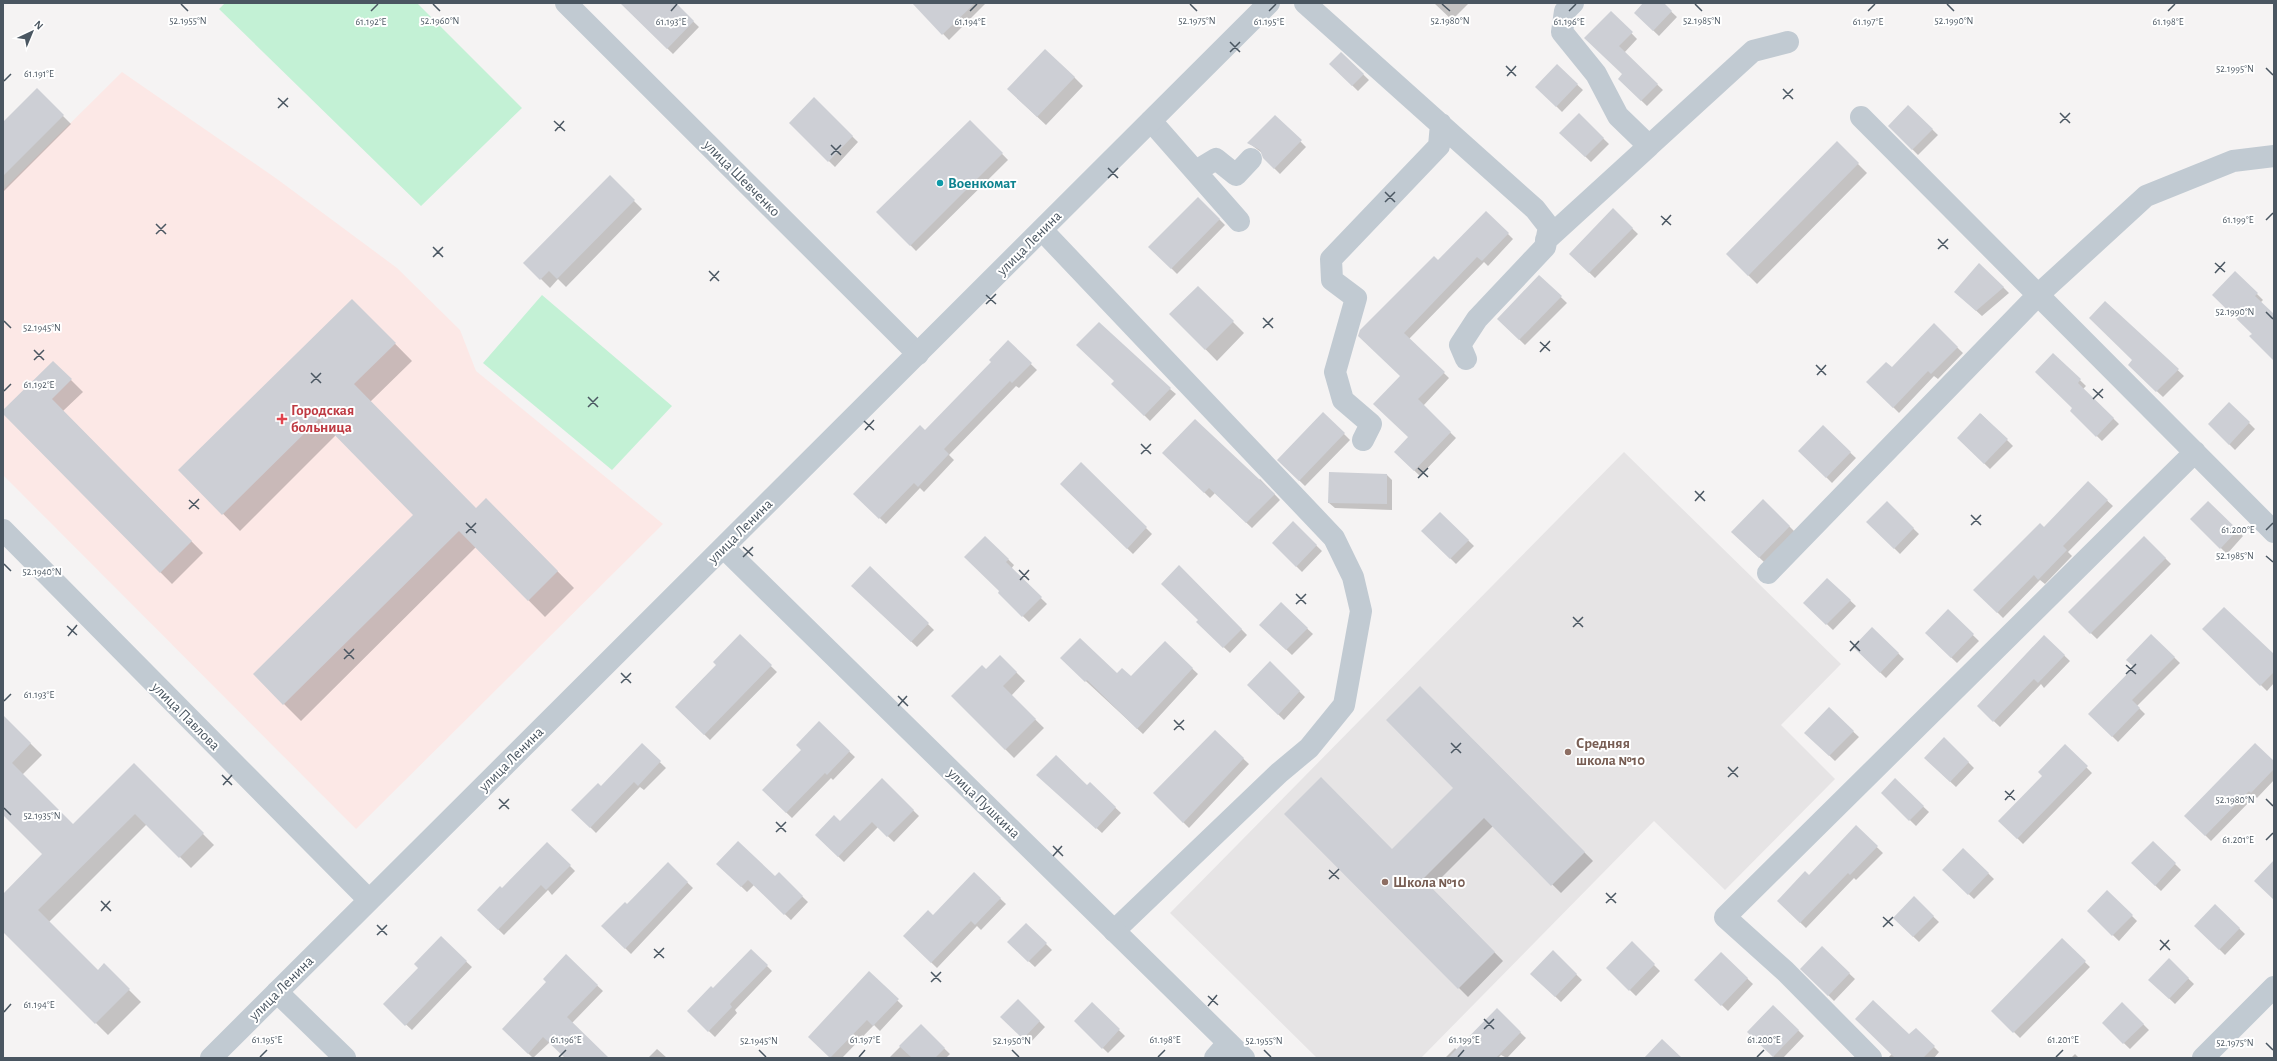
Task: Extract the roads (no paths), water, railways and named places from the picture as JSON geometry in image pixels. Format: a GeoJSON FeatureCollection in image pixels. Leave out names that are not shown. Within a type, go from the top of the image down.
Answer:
{"type":"FeatureCollection","features":[{"type":"Feature","properties":{"kind":"street","name":"улица Шевченко"},"geometry":{"type":"LineString","coordinates":[[566,3],[918,354]]}},
{"type":"Feature","properties":{"kind":"street","name":"улица Ленина"},"geometry":{"type":"LineString","coordinates":[[211,1058],[1269,3]]}},
{"type":"Feature","properties":{"kind":"street"},"geometry":{"type":"LineString","coordinates":[[1305,3],[1535,209],[1548,227],[1545,247],[1477,319],[1460,346],[1466,359]]}},
{"type":"Feature","properties":{"kind":"street"},"geometry":{"type":"LineString","coordinates":[[1573,3],[1565,11],[1562,32],[1596,74],[1618,116],[1649,146]]}},
{"type":"Feature","properties":{"kind":"street"},"geometry":{"type":"LineString","coordinates":[[1546,240],[1753,51],[1788,42]]}},
{"type":"Feature","properties":{"kind":"street"},"geometry":{"type":"LineString","coordinates":[[1861,117],[2039,294],[2274,532]]}},
{"type":"Feature","properties":{"kind":"street"},"geometry":{"type":"LineString","coordinates":[[1151,121],[1239,221]]}},
{"type":"Feature","properties":{"kind":"street"},"geometry":{"type":"LineString","coordinates":[[1363,440],[1371,424],[1343,400],[1335,372],[1356,298],[1332,280],[1331,259],[1439,146],[1441,124]]}},
{"type":"Feature","properties":{"kind":"street"},"geometry":{"type":"LineString","coordinates":[[1768,573],[2039,294],[2146,196],[2233,161],[2274,156]]}},
{"type":"Feature","properties":{"kind":"street"},"geometry":{"type":"LineString","coordinates":[[1196,171],[1216,159],[1236,175],[1251,159]]}},
{"type":"Feature","properties":{"kind":"street"},"geometry":{"type":"LineString","coordinates":[[1042,230],[1334,538],[1353,577],[1361,611],[1344,705],[1309,748],[1279,773],[1114,931]]}},
{"type":"Feature","properties":{"kind":"street"},"geometry":{"type":"LineString","coordinates":[[1871,1058],[1785,971],[1725,917],[2195,452]]}},
{"type":"Feature","properties":{"kind":"street","name":"улица Павлова"},"geometry":{"type":"LineString","coordinates":[[3,530],[369,900]]}},
{"type":"Feature","properties":{"kind":"street","name":"улица Пушкина"},"geometry":{"type":"LineString","coordinates":[[724,548],[1114,931],[1229,1053]]}},
{"type":"Feature","properties":{"kind":"street"},"geometry":{"type":"LineString","coordinates":[[2203,1058],[2274,987]]}},
{"type":"Feature","properties":{"kind":"street"},"geometry":{"type":"LineString","coordinates":[[277,992],[345,1058]]}},
{"type":"Feature","properties":{"kind":"place","name":"Военкомат"},"geometry":{"type":"Point","coordinates":[940,183]}},
{"type":"Feature","properties":{"kind":"place","name":"Городская больница"},"geometry":{"type":"Point","coordinates":[282,419]}},
{"type":"Feature","properties":{"kind":"place","name":"Средняя школа №10"},"geometry":{"type":"Point","coordinates":[1568,752]}},
{"type":"Feature","properties":{"kind":"place","name":"Школа №10"},"geometry":{"type":"Point","coordinates":[1385,882]}}]}
